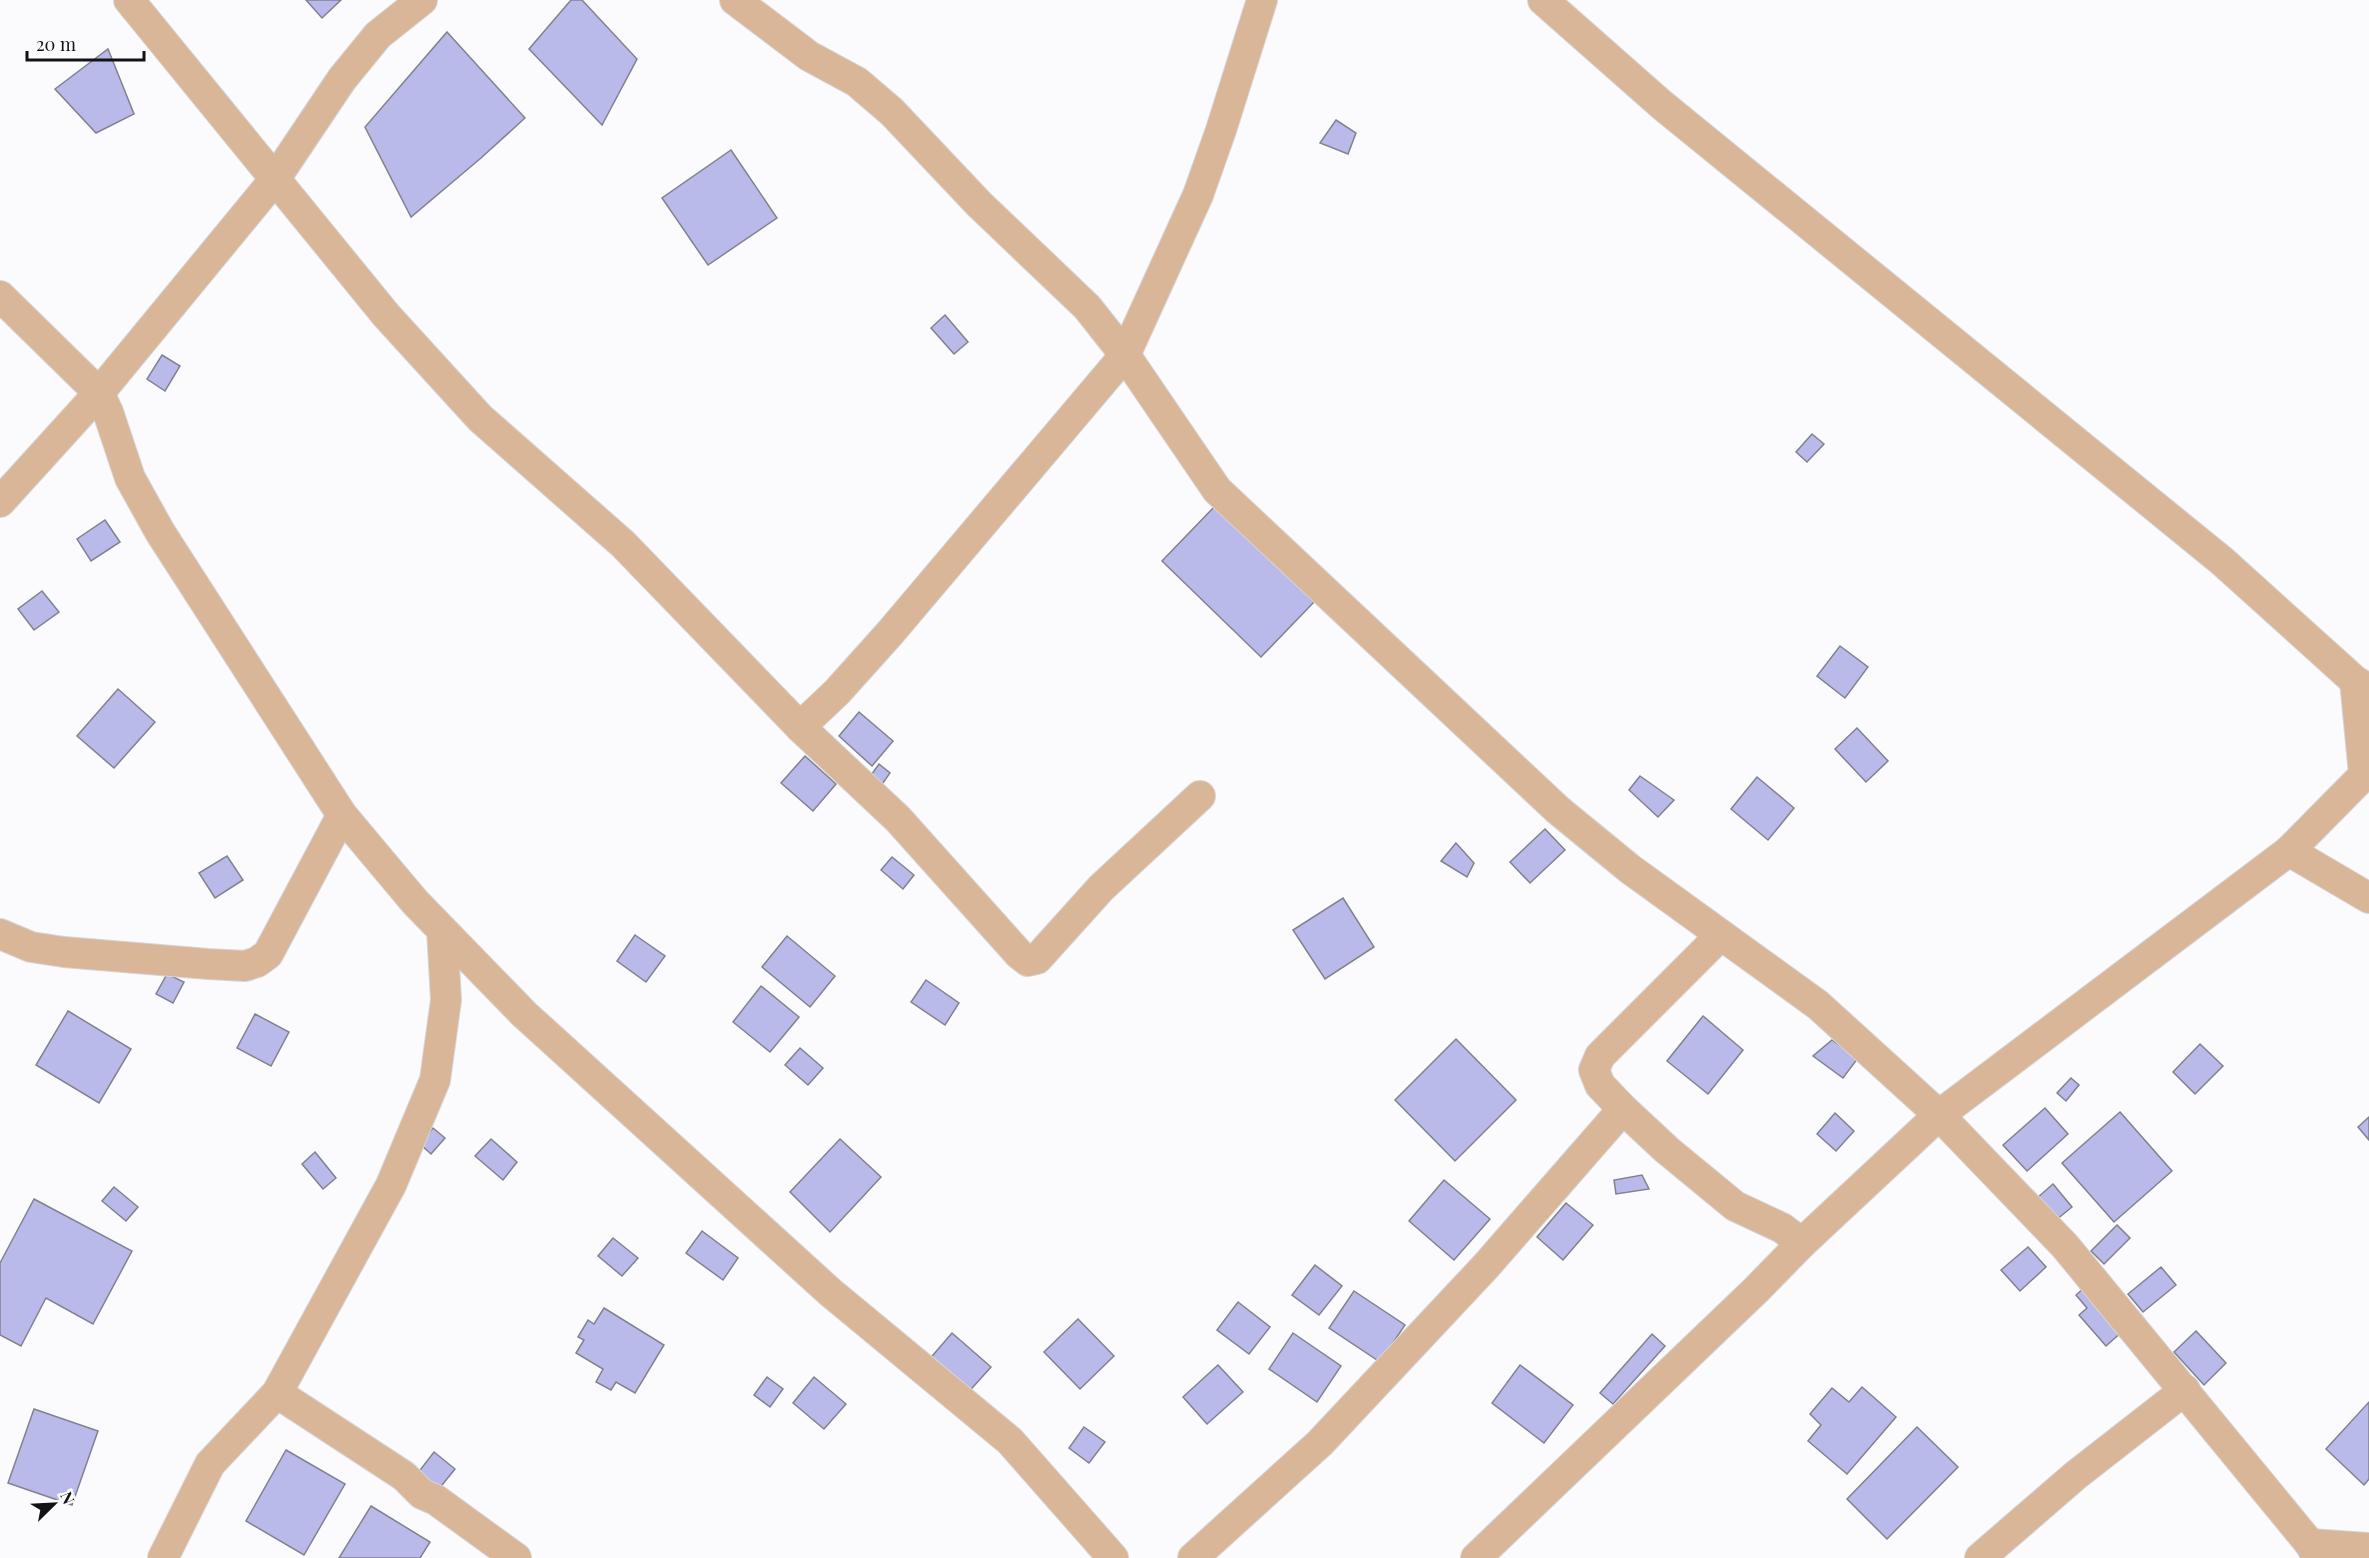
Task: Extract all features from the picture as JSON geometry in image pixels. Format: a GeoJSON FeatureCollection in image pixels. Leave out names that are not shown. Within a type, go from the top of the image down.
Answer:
{"type":"FeatureCollection","features":[{"type":"Feature","properties":{"kind":"street"},"geometry":{"type":"LineString","coordinates":[[129,0],[386,315],[480,418],[623,544],[800,727],[898,819],[1019,954],[1028,961],[1037,959],[1101,888],[1200,796]]}},
{"type":"Feature","properties":{"kind":"street"},"geometry":{"type":"LineString","coordinates":[[0,502],[99,393],[274,179],[349,70],[378,34],[422,0]]}},
{"type":"Feature","properties":{"kind":"street"},"geometry":{"type":"LineString","coordinates":[[735,0],[809,56],[857,82],[892,112],[979,204],[1087,306],[1125,355],[1217,490],[1558,810],[1630,870],[1818,1005],[1939,1115],[2065,1246],[2185,1390],[2314,1551],[2369,1548]]}},
{"type":"Feature","properties":{"kind":"street"},"geometry":{"type":"LineString","coordinates":[[800,727],[837,692],[890,633],[1125,355],[1198,195],[1262,0]]}},
{"type":"Feature","properties":{"kind":"street"},"geometry":{"type":"LineString","coordinates":[[1476,1558],[1756,1290],[1802,1243],[1939,1115],[2289,851],[2367,772],[2362,685],[2222,561],[1662,105],[1543,0]]}},
{"type":"Feature","properties":{"kind":"street"},"geometry":{"type":"LineString","coordinates":[[0,296],[99,393],[108,412],[130,478],[160,532],[342,815],[415,902],[524,1014],[822,1284],[1010,1441],[1113,1558]]}},
{"type":"Feature","properties":{"kind":"street"},"geometry":{"type":"LineString","coordinates":[[0,934],[31,947],[64,952],[245,966],[257,962],[268,954],[342,815]]}},
{"type":"Feature","properties":{"kind":"street"},"geometry":{"type":"LineString","coordinates":[[2289,851],[2369,898]]}},
{"type":"Feature","properties":{"kind":"street"},"geometry":{"type":"LineString","coordinates":[[163,1558],[210,1464],[277,1393],[391,1185],[435,1080],[446,1000],[442,930]]}},
{"type":"Feature","properties":{"kind":"street"},"geometry":{"type":"LineString","coordinates":[[1721,935],[1599,1056],[1594,1070],[1600,1085],[1667,1150],[1735,1206],[1782,1228],[1802,1243]]}},
{"type":"Feature","properties":{"kind":"street"},"geometry":{"type":"LineString","coordinates":[[1193,1558],[1320,1443],[1486,1266],[1623,1109]]}},
{"type":"Feature","properties":{"kind":"street"},"geometry":{"type":"LineString","coordinates":[[1980,1558],[2076,1475],[2185,1390]]}},
{"type":"Feature","properties":{"kind":"street"},"geometry":{"type":"LineString","coordinates":[[277,1393],[404,1476],[422,1494],[436,1500],[516,1558]]}},
{"type":"Feature","properties":{"kind":"building"},"geometry":{"type":"Polygon","coordinates":[[[306,0],[341,0],[322,18],[306,0]]]}},
{"type":"Feature","properties":{"kind":"building"},"geometry":{"type":"Polygon","coordinates":[[[571,0],[582,0],[637,59],[602,125],[529,49],[571,0]]]}},
{"type":"Feature","properties":{"kind":"building"},"geometry":{"type":"Polygon","coordinates":[[[447,32],[525,118],[411,217],[365,127],[447,32]]]}},
{"type":"Feature","properties":{"kind":"building"},"geometry":{"type":"Polygon","coordinates":[[[108,49],[134,114],[96,133],[55,89],[108,49]]]}},
{"type":"Feature","properties":{"kind":"building"},"geometry":{"type":"Polygon","coordinates":[[[1336,120],[1356,133],[1348,154],[1320,143],[1336,120]]]}},
{"type":"Feature","properties":{"kind":"building"},"geometry":{"type":"Polygon","coordinates":[[[731,150],[777,218],[708,265],[662,198],[731,150]]]}},
{"type":"Feature","properties":{"kind":"building"},"geometry":{"type":"Polygon","coordinates":[[[945,315],[968,342],[954,354],[931,328],[945,315]]]}},
{"type":"Feature","properties":{"kind":"building"},"geometry":{"type":"Polygon","coordinates":[[[162,355],[180,366],[165,391],[147,379],[162,355]]]}},
{"type":"Feature","properties":{"kind":"building"},"geometry":{"type":"Polygon","coordinates":[[[1812,434],[1824,444],[1807,462],[1796,452],[1812,434]]]}},
{"type":"Feature","properties":{"kind":"building"},"geometry":{"type":"Polygon","coordinates":[[[1215,506],[1314,602],[1261,657],[1162,561],[1215,506]]]}},
{"type":"Feature","properties":{"kind":"building"},"geometry":{"type":"Polygon","coordinates":[[[105,520],[120,542],[91,561],[77,539],[105,520]]]}},
{"type":"Feature","properties":{"kind":"building"},"geometry":{"type":"Polygon","coordinates":[[[42,591],[59,612],[34,630],[18,609],[42,591]]]}},
{"type":"Feature","properties":{"kind":"building"},"geometry":{"type":"Polygon","coordinates":[[[1840,646],[1868,667],[1845,698],[1817,676],[1840,646]]]}},
{"type":"Feature","properties":{"kind":"building"},"geometry":{"type":"Polygon","coordinates":[[[118,689],[155,722],[114,768],[77,736],[118,689]]]}},
{"type":"Feature","properties":{"kind":"building"},"geometry":{"type":"Polygon","coordinates":[[[859,712],[893,741],[872,766],[839,736],[859,712]]]}},
{"type":"Feature","properties":{"kind":"building"},"geometry":{"type":"Polygon","coordinates":[[[1857,728],[1888,761],[1866,782],[1835,749],[1857,728]]]}},
{"type":"Feature","properties":{"kind":"building"},"geometry":{"type":"Polygon","coordinates":[[[805,756],[836,784],[813,811],[781,783],[805,756]]]}},
{"type":"Feature","properties":{"kind":"building"},"geometry":{"type":"Polygon","coordinates":[[[879,764],[890,773],[878,790],[866,782],[879,764]]]}},
{"type":"Feature","properties":{"kind":"building"},"geometry":{"type":"Polygon","coordinates":[[[1640,776],[1674,800],[1658,817],[1629,790],[1640,776]]]}},
{"type":"Feature","properties":{"kind":"building"},"geometry":{"type":"Polygon","coordinates":[[[1757,777],[1794,808],[1768,840],[1731,809],[1757,777]]]}},
{"type":"Feature","properties":{"kind":"building"},"geometry":{"type":"Polygon","coordinates":[[[1545,829],[1565,850],[1530,883],[1510,862],[1545,829]]]}},
{"type":"Feature","properties":{"kind":"building"},"geometry":{"type":"Polygon","coordinates":[[[1456,843],[1474,863],[1467,877],[1441,861],[1456,843]]]}},
{"type":"Feature","properties":{"kind":"building"},"geometry":{"type":"Polygon","coordinates":[[[227,856],[243,880],[215,898],[199,873],[227,856]]]}},
{"type":"Feature","properties":{"kind":"building"},"geometry":{"type":"Polygon","coordinates":[[[892,857],[914,875],[903,889],[881,870],[892,857]]]}},
{"type":"Feature","properties":{"kind":"building"},"geometry":{"type":"Polygon","coordinates":[[[1343,898],[1374,947],[1325,979],[1293,930],[1343,898]]]}},
{"type":"Feature","properties":{"kind":"building"},"geometry":{"type":"Polygon","coordinates":[[[635,935],[665,956],[646,982],[617,961],[635,935]]]}},
{"type":"Feature","properties":{"kind":"building"},"geometry":{"type":"Polygon","coordinates":[[[787,936],[835,976],[810,1007],[762,967],[787,936]]]}},
{"type":"Feature","properties":{"kind":"building"},"geometry":{"type":"Polygon","coordinates":[[[167,974],[184,982],[173,1003],[156,994],[167,974]]]}},
{"type":"Feature","properties":{"kind":"building"},"geometry":{"type":"Polygon","coordinates":[[[926,980],[959,1003],[945,1025],[911,1002],[926,980]]]}},
{"type":"Feature","properties":{"kind":"building"},"geometry":{"type":"Polygon","coordinates":[[[761,986],[799,1017],[770,1052],[733,1022],[761,986]]]}},
{"type":"Feature","properties":{"kind":"building"},"geometry":{"type":"Polygon","coordinates":[[[68,1011],[131,1049],[99,1103],[36,1065],[68,1011]]]}},
{"type":"Feature","properties":{"kind":"building"},"geometry":{"type":"Polygon","coordinates":[[[255,1014],[289,1032],[271,1066],[237,1048],[255,1014]]]}},
{"type":"Feature","properties":{"kind":"building"},"geometry":{"type":"Polygon","coordinates":[[[1703,1016],[1743,1050],[1708,1094],[1667,1061],[1703,1016]]]}},
{"type":"Feature","properties":{"kind":"building"},"geometry":{"type":"Polygon","coordinates":[[[1456,1039],[1516,1100],[1455,1161],[1395,1100],[1456,1039]]]}},
{"type":"Feature","properties":{"kind":"building"},"geometry":{"type":"Polygon","coordinates":[[[1832,1040],[1858,1058],[1843,1078],[1813,1056],[1832,1040]]]}},
{"type":"Feature","properties":{"kind":"building"},"geometry":{"type":"Polygon","coordinates":[[[2200,1044],[2223,1066],[2195,1094],[2173,1072],[2200,1044]]]}},
{"type":"Feature","properties":{"kind":"building"},"geometry":{"type":"Polygon","coordinates":[[[800,1048],[823,1068],[808,1085],[785,1065],[800,1048]]]}},
{"type":"Feature","properties":{"kind":"building"},"geometry":{"type":"Polygon","coordinates":[[[2071,1078],[2079,1085],[2066,1101],[2057,1093],[2071,1078]]]}},
{"type":"Feature","properties":{"kind":"building"},"geometry":{"type":"Polygon","coordinates":[[[2045,1108],[2068,1134],[2027,1171],[2003,1145],[2045,1108]]]}},
{"type":"Feature","properties":{"kind":"building"},"geometry":{"type":"Polygon","coordinates":[[[2120,1112],[2172,1171],[2114,1222],[2062,1163],[2120,1112]]]}},
{"type":"Feature","properties":{"kind":"building"},"geometry":{"type":"Polygon","coordinates":[[[1835,1113],[1854,1131],[1836,1151],[1817,1134],[1835,1113]]]}},
{"type":"Feature","properties":{"kind":"building"},"geometry":{"type":"Polygon","coordinates":[[[2369,1117],[2369,1140],[2358,1127],[2369,1117]]]}},
{"type":"Feature","properties":{"kind":"building"},"geometry":{"type":"Polygon","coordinates":[[[433,1128],[445,1138],[431,1154],[420,1144],[433,1128]]]}},
{"type":"Feature","properties":{"kind":"building"},"geometry":{"type":"Polygon","coordinates":[[[491,1139],[517,1162],[503,1180],[475,1156],[491,1139]]]}},
{"type":"Feature","properties":{"kind":"building"},"geometry":{"type":"Polygon","coordinates":[[[840,1139],[881,1177],[830,1232],[790,1192],[840,1139]]]}},
{"type":"Feature","properties":{"kind":"building"},"geometry":{"type":"Polygon","coordinates":[[[315,1152],[336,1178],[323,1189],[302,1164],[315,1152]]]}},
{"type":"Feature","properties":{"kind":"building"},"geometry":{"type":"Polygon","coordinates":[[[1642,1175],[1649,1189],[1616,1194],[1614,1180],[1642,1175]]]}},
{"type":"Feature","properties":{"kind":"building"},"geometry":{"type":"Polygon","coordinates":[[[1444,1180],[1490,1219],[1454,1260],[1409,1221],[1444,1180]]]}},
{"type":"Feature","properties":{"kind":"building"},"geometry":{"type":"Polygon","coordinates":[[[2053,1184],[2072,1207],[2056,1220],[2037,1198],[2053,1184]]]}},
{"type":"Feature","properties":{"kind":"building"},"geometry":{"type":"Polygon","coordinates":[[[114,1187],[138,1207],[126,1221],[102,1201],[114,1187]]]}},
{"type":"Feature","properties":{"kind":"building"},"geometry":{"type":"Polygon","coordinates":[[[34,1199],[132,1251],[93,1324],[46,1298],[21,1346],[0,1335],[0,1263],[34,1199]]]}},
{"type":"Feature","properties":{"kind":"building"},"geometry":{"type":"Polygon","coordinates":[[[1566,1203],[1593,1225],[1563,1260],[1537,1237],[1566,1203]]]}},
{"type":"Feature","properties":{"kind":"building"},"geometry":{"type":"Polygon","coordinates":[[[2117,1225],[2130,1238],[2104,1264],[2091,1251],[2117,1225]]]}},
{"type":"Feature","properties":{"kind":"building"},"geometry":{"type":"Polygon","coordinates":[[[702,1231],[738,1258],[723,1280],[686,1253],[702,1231]]]}},
{"type":"Feature","properties":{"kind":"building"},"geometry":{"type":"Polygon","coordinates":[[[613,1238],[638,1258],[622,1276],[598,1256],[613,1238]]]}},
{"type":"Feature","properties":{"kind":"building"},"geometry":{"type":"Polygon","coordinates":[[[2028,1247],[2046,1267],[2020,1291],[2001,1270],[2028,1247]]]}},
{"type":"Feature","properties":{"kind":"building"},"geometry":{"type":"Polygon","coordinates":[[[1315,1265],[1342,1286],[1319,1315],[1292,1295],[1315,1265]]]}},
{"type":"Feature","properties":{"kind":"building"},"geometry":{"type":"Polygon","coordinates":[[[2161,1267],[2176,1285],[2143,1312],[2128,1294],[2161,1267]]]}},
{"type":"Feature","properties":{"kind":"building"},"geometry":{"type":"Polygon","coordinates":[[[2085,1287],[2123,1331],[2106,1346],[2079,1315],[2087,1308],[2076,1295],[2085,1287]]]}},
{"type":"Feature","properties":{"kind":"building"},"geometry":{"type":"Polygon","coordinates":[[[1354,1291],[1405,1325],[1380,1362],[1329,1328],[1354,1291]]]}},
{"type":"Feature","properties":{"kind":"building"},"geometry":{"type":"Polygon","coordinates":[[[1238,1302],[1270,1327],[1249,1354],[1217,1330],[1238,1302]]]}},
{"type":"Feature","properties":{"kind":"building"},"geometry":{"type":"Polygon","coordinates":[[[604,1308],[664,1345],[635,1393],[616,1382],[611,1390],[596,1382],[603,1369],[576,1353],[584,1340],[578,1337],[588,1320],[594,1324],[604,1308]]]}},
{"type":"Feature","properties":{"kind":"building"},"geometry":{"type":"Polygon","coordinates":[[[1078,1319],[1114,1356],[1080,1389],[1044,1352],[1078,1319]]]}},
{"type":"Feature","properties":{"kind":"building"},"geometry":{"type":"Polygon","coordinates":[[[2196,1331],[2226,1363],[2204,1385],[2174,1352],[2196,1331]]]}},
{"type":"Feature","properties":{"kind":"building"},"geometry":{"type":"Polygon","coordinates":[[[952,1333],[991,1367],[965,1396],[927,1362],[952,1333]]]}},
{"type":"Feature","properties":{"kind":"building"},"geometry":{"type":"Polygon","coordinates":[[[1293,1333],[1341,1366],[1317,1402],[1269,1369],[1293,1333]]]}},
{"type":"Feature","properties":{"kind":"building"},"geometry":{"type":"Polygon","coordinates":[[[1652,1334],[1665,1346],[1613,1404],[1600,1393],[1652,1334]]]}},
{"type":"Feature","properties":{"kind":"building"},"geometry":{"type":"Polygon","coordinates":[[[1218,1365],[1243,1392],[1207,1424],[1183,1397],[1218,1365]]]}},
{"type":"Feature","properties":{"kind":"building"},"geometry":{"type":"Polygon","coordinates":[[[1520,1365],[1573,1405],[1544,1443],[1492,1403],[1520,1365]]]}},
{"type":"Feature","properties":{"kind":"building"},"geometry":{"type":"Polygon","coordinates":[[[767,1377],[783,1389],[770,1407],[754,1395],[767,1377]]]}},
{"type":"Feature","properties":{"kind":"building"},"geometry":{"type":"Polygon","coordinates":[[[814,1377],[846,1404],[824,1429],[793,1403],[814,1377]]]}},
{"type":"Feature","properties":{"kind":"building"},"geometry":{"type":"Polygon","coordinates":[[[1862,1387],[1896,1417],[1847,1474],[1808,1441],[1821,1425],[1810,1414],[1832,1388],[1849,1402],[1862,1387]]]}},
{"type":"Feature","properties":{"kind":"building"},"geometry":{"type":"Polygon","coordinates":[[[2369,1402],[2369,1479],[2364,1485],[2326,1449],[2369,1402]]]}},
{"type":"Feature","properties":{"kind":"building"},"geometry":{"type":"Polygon","coordinates":[[[34,1409],[98,1431],[72,1505],[8,1483],[34,1409]]]}},
{"type":"Feature","properties":{"kind":"building"},"geometry":{"type":"Polygon","coordinates":[[[1084,1427],[1105,1442],[1089,1463],[1069,1448],[1084,1427]]]}},
{"type":"Feature","properties":{"kind":"building"},"geometry":{"type":"Polygon","coordinates":[[[1917,1427],[1958,1467],[1887,1539],[1847,1499],[1917,1427]]]}},
{"type":"Feature","properties":{"kind":"building"},"geometry":{"type":"Polygon","coordinates":[[[286,1450],[345,1484],[304,1555],[246,1521],[286,1450]]]}},
{"type":"Feature","properties":{"kind":"building"},"geometry":{"type":"Polygon","coordinates":[[[434,1452],[455,1469],[438,1490],[417,1474],[434,1452]]]}},
{"type":"Feature","properties":{"kind":"building"},"geometry":{"type":"Polygon","coordinates":[[[371,1506],[430,1542],[420,1558],[339,1558],[371,1506]]]}}]}
